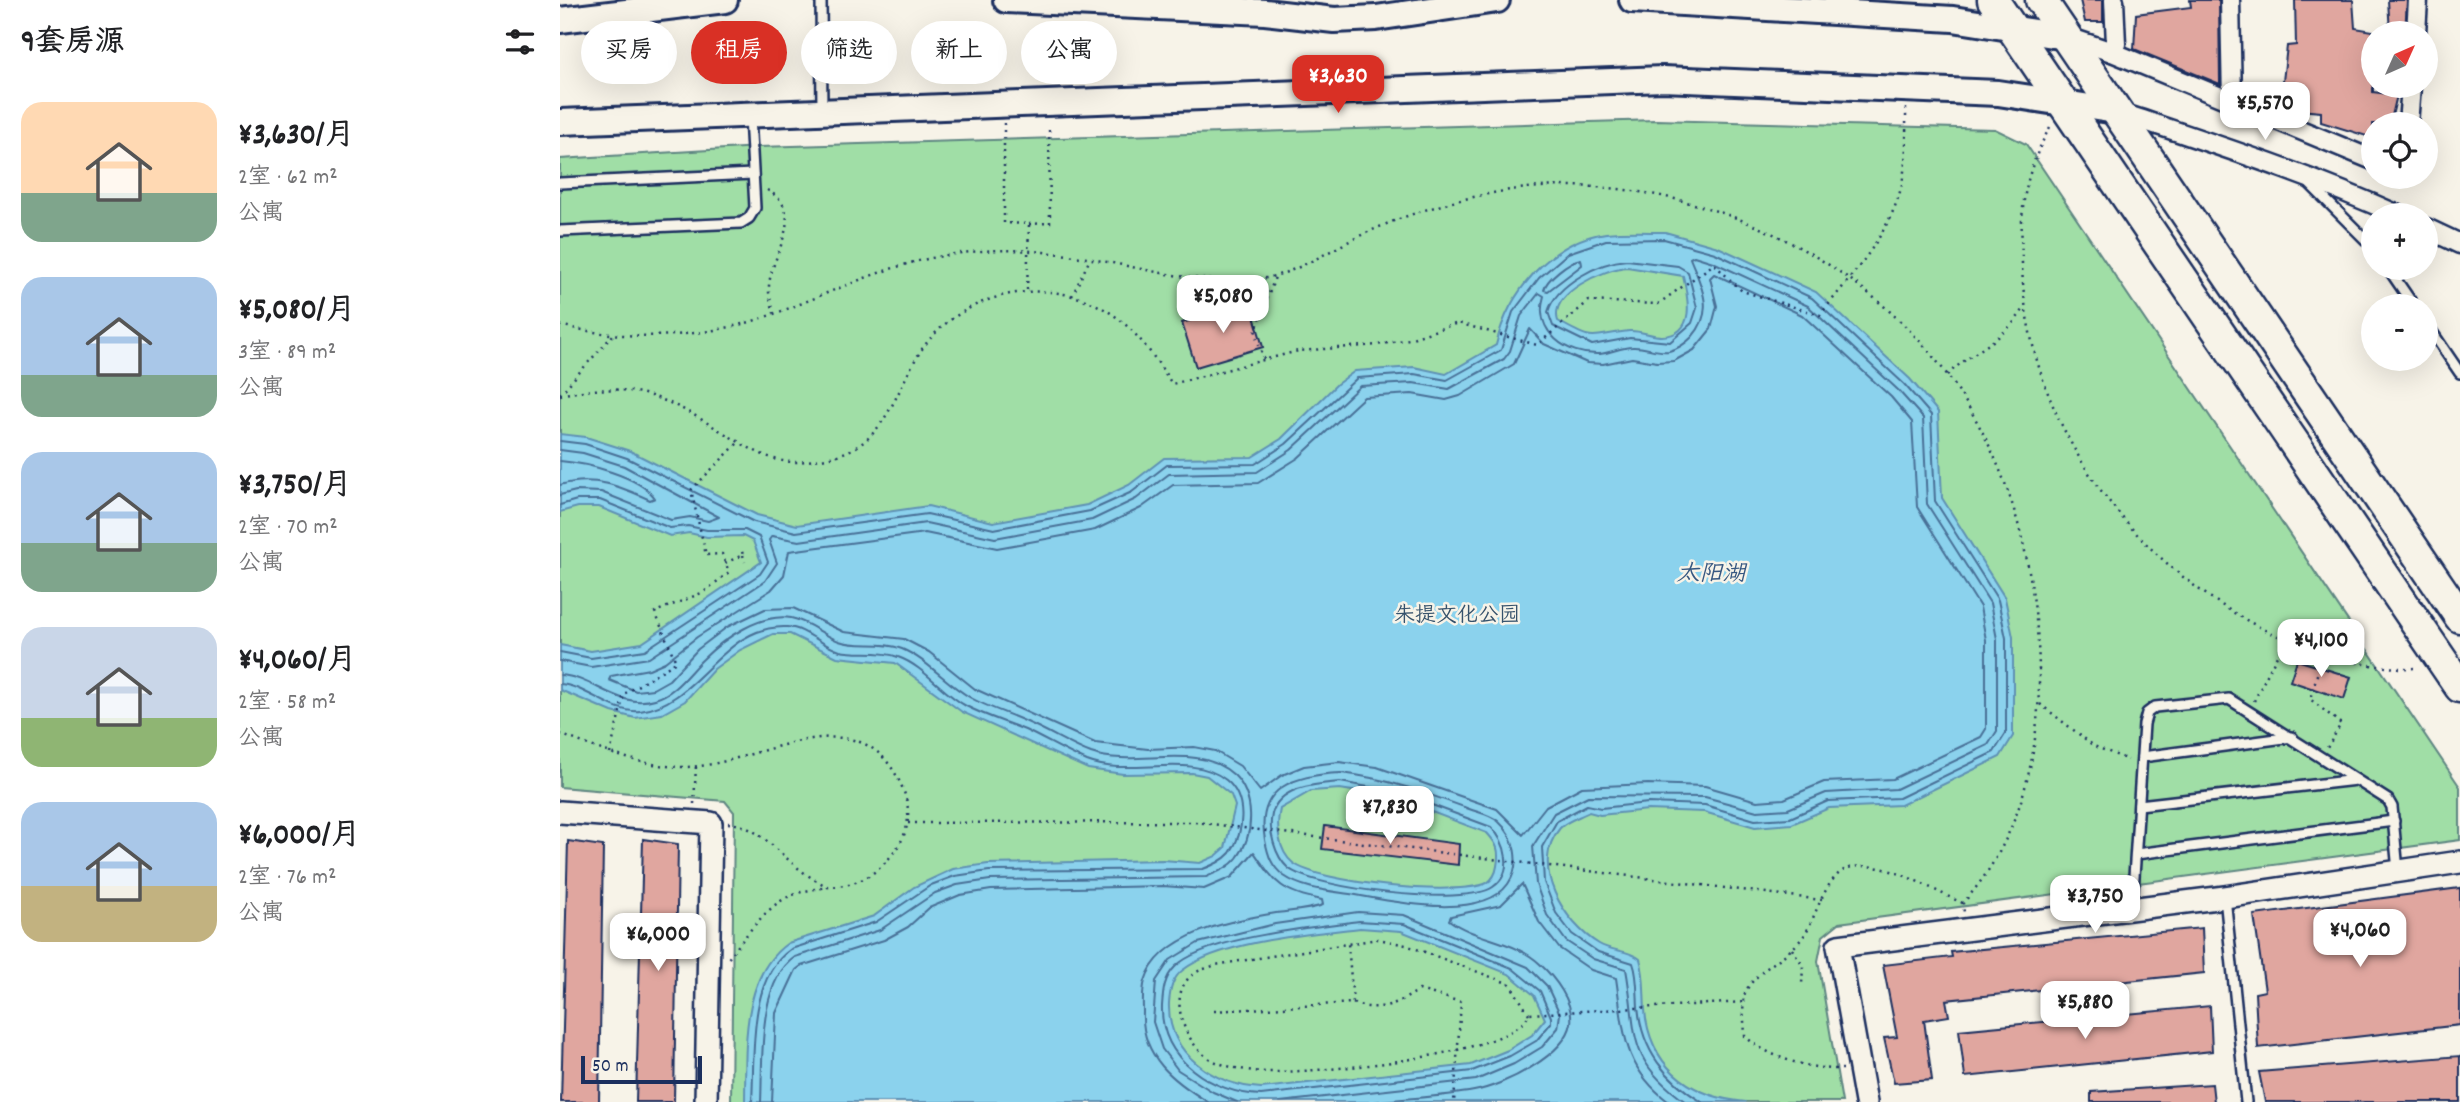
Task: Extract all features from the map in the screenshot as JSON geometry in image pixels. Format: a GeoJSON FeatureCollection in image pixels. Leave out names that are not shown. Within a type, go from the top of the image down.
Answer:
{"type":"FeatureCollection","features":[{"type":"Feature","properties":{"kind":"highway"},"geometry":{"type":"LineString","coordinates":[[1993,0],[2455,670]]}},
{"type":"Feature","properties":{"kind":"highway"},"geometry":{"type":"LineString","coordinates":[[2041,0],[2460,617]]}},
{"type":"Feature","properties":{"kind":"main road"},"geometry":{"type":"LineString","coordinates":[[560,20],[725,0]]}},
{"type":"Feature","properties":{"kind":"main road"},"geometry":{"type":"LineString","coordinates":[[1006,0],[1265,12],[1334,20],[1377,18],[1497,0]]}},
{"type":"Feature","properties":{"kind":"main road"},"geometry":{"type":"LineString","coordinates":[[1632,0],[1953,19],[2066,37]]}},
{"type":"Feature","properties":{"kind":"main road"},"geometry":{"type":"LineString","coordinates":[[560,122],[1651,79],[1998,93],[2116,111]]}},
{"type":"Feature","properties":{"kind":"street"},"geometry":{"type":"LineString","coordinates":[[2112,52],[2116,44],[2114,0]]}},
{"type":"Feature","properties":{"kind":"street"},"geometry":{"type":"LineString","coordinates":[[2230,0],[2232,102]]}},
{"type":"Feature","properties":{"kind":"street"},"geometry":{"type":"LineString","coordinates":[[2417,21],[2418,0]]}},
{"type":"Feature","properties":{"kind":"street"},"geometry":{"type":"LineString","coordinates":[[2066,37],[2112,52],[2361,155]]}},
{"type":"Feature","properties":{"kind":"street"},"geometry":{"type":"LineString","coordinates":[[2116,111],[2303,177],[2368,203]]}},
{"type":"Feature","properties":{"kind":"street"},"geometry":{"type":"LineString","coordinates":[[2438,234],[2460,244]]}},
{"type":"Feature","properties":{"kind":"street"},"geometry":{"type":"LineString","coordinates":[[560,812],[702,822],[708,984],[706,1102]]}},
{"type":"Feature","properties":{"kind":"street"},"geometry":{"type":"LineString","coordinates":[[1866,1102],[1838,946],[2225,897],[2460,862]]}},
{"type":"Feature","properties":{"kind":"lane"},"geometry":{"type":"LineString","coordinates":[[821,0],[822,111]]}},
{"type":"Feature","properties":{"kind":"lane"},"geometry":{"type":"LineString","coordinates":[[560,231],[741,223],[749,218],[755,208],[749,114]]}},
{"type":"Feature","properties":{"kind":"lane"},"geometry":{"type":"LineString","coordinates":[[560,183],[753,174]]}},
{"type":"Feature","properties":{"kind":"lane"},"geometry":{"type":"LineString","coordinates":[[2303,177],[2361,235]]}},
{"type":"Feature","properties":{"kind":"lane"},"geometry":{"type":"LineString","coordinates":[[2438,341],[2460,373]]}},
{"type":"Feature","properties":{"kind":"lane"},"geometry":{"type":"LineString","coordinates":[[2132,909],[2144,724],[2147,713],[2155,707],[2229,699],[2388,800],[2392,807],[2398,871]]}},
{"type":"Feature","properties":{"kind":"lane"},"geometry":{"type":"LineString","coordinates":[[2142,759],[2292,737]]}},
{"type":"Feature","properties":{"kind":"lane"},"geometry":{"type":"LineString","coordinates":[[2139,805],[2356,779]]}},
{"type":"Feature","properties":{"kind":"lane"},"geometry":{"type":"LineString","coordinates":[[2136,853],[2393,821]]}},
{"type":"Feature","properties":{"kind":"lane"},"geometry":{"type":"LineString","coordinates":[[2225,897],[2246,1102]]}},
{"type":"Feature","properties":{"kind":"path"},"geometry":{"type":"LineString","coordinates":[[560,394],[603,388],[641,392],[676,406],[760,454],[792,462],[813,460],[849,450],[866,440],[878,426],[912,363],[934,334],[964,311],[984,301],[1027,291],[1072,296],[1097,305],[1130,328],[1172,384],[1298,351],[1377,345],[1409,339],[1458,323],[1537,345],[1590,301],[1658,304],[1714,264],[1742,291],[1820,315],[1848,280],[1898,200],[1906,154],[1906,88]]}},
{"type":"Feature","properties":{"kind":"path"},"geometry":{"type":"LineString","coordinates":[[1004,104],[1004,223],[1029,224],[1050,223],[1048,102]]}},
{"type":"Feature","properties":{"kind":"path"},"geometry":{"type":"LineString","coordinates":[[2063,103],[2036,152],[2025,183],[2021,232],[2025,306],[2038,366],[2053,408],[2094,482],[2119,515],[2158,555],[2211,599],[2285,639],[2358,664],[2455,670]]}},
{"type":"Feature","properties":{"kind":"path"},"geometry":{"type":"LineString","coordinates":[[560,325],[613,335],[645,336],[706,331],[774,313],[866,276],[914,262],[967,252],[1029,251],[1208,279],[1255,280],[1302,267],[1364,234],[1414,214],[1510,190],[1573,186],[1634,191],[1722,214],[1777,237],[1848,280],[1897,318],[1947,375],[1983,433],[2016,517],[2035,608],[2040,703],[2024,792],[2015,820],[1985,879],[1963,903],[1965,930]]}},
{"type":"Feature","properties":{"kind":"path"},"geometry":{"type":"LineString","coordinates":[[754,187],[775,194],[786,211],[785,235],[769,286],[774,313]]}},
{"type":"Feature","properties":{"kind":"path"},"geometry":{"type":"LineString","coordinates":[[1027,291],[1029,224]]}},
{"type":"Feature","properties":{"kind":"path"},"geometry":{"type":"LineString","coordinates":[[1072,296],[1090,259]]}},
{"type":"Feature","properties":{"kind":"path"},"geometry":{"type":"LineString","coordinates":[[1264,360],[1255,333],[1265,314],[1275,276]]}},
{"type":"Feature","properties":{"kind":"path"},"geometry":{"type":"LineString","coordinates":[[1947,375],[1968,356],[2001,338],[2025,306]]}},
{"type":"Feature","properties":{"kind":"path"},"geometry":{"type":"LineString","coordinates":[[560,394],[613,335]]}},
{"type":"Feature","properties":{"kind":"path"},"geometry":{"type":"LineString","coordinates":[[610,754],[624,694],[676,662],[655,612],[704,592],[729,572],[722,554],[706,555],[691,490],[739,442]]}},
{"type":"Feature","properties":{"kind":"path"},"geometry":{"type":"LineString","coordinates":[[741,548],[745,562]]}},
{"type":"Feature","properties":{"kind":"path"},"geometry":{"type":"LineString","coordinates":[[725,563],[743,555]]}},
{"type":"Feature","properties":{"kind":"path"},"geometry":{"type":"LineString","coordinates":[[2250,710],[2285,639]]}},
{"type":"Feature","properties":{"kind":"path"},"geometry":{"type":"LineString","coordinates":[[2321,756],[2342,724],[2310,699],[2323,654]]}},
{"type":"Feature","properties":{"kind":"path"},"geometry":{"type":"LineString","coordinates":[[2040,703],[2094,746],[2123,759],[2142,759]]}},
{"type":"Feature","properties":{"kind":"path"},"geometry":{"type":"LineString","coordinates":[[560,734],[610,754],[655,765],[696,766],[761,753],[828,735],[855,740],[877,752],[894,771],[905,792],[908,823],[901,844],[881,867],[863,880],[836,889],[804,892],[780,902],[742,941],[708,984]]}},
{"type":"Feature","properties":{"kind":"path"},"geometry":{"type":"LineString","coordinates":[[696,766],[702,822],[742,824],[753,830],[801,873],[836,889]]}},
{"type":"Feature","properties":{"kind":"path"},"geometry":{"type":"LineString","coordinates":[[908,823],[1199,822],[1822,900]]}},
{"type":"Feature","properties":{"kind":"path"},"geometry":{"type":"LineString","coordinates":[[1378,939],[1406,945],[1510,984],[1529,1014],[1526,1022],[1516,1030],[1426,1057],[1341,1068],[1265,1072],[1212,1061],[1192,1043],[1183,1025],[1181,1002],[1185,984],[1195,973],[1215,965],[1378,939]]}},
{"type":"Feature","properties":{"kind":"path"},"geometry":{"type":"LineString","coordinates":[[1348,943],[1353,1003]]}},
{"type":"Feature","properties":{"kind":"path"},"geometry":{"type":"LineString","coordinates":[[1792,949],[1803,965],[1802,985]]}},
{"type":"Feature","properties":{"kind":"path"},"geometry":{"type":"LineString","coordinates":[[1214,1011],[1353,1003],[1367,1008],[1389,1006],[1419,990],[1461,1002],[1454,1102]]}},
{"type":"Feature","properties":{"kind":"path"},"geometry":{"type":"LineString","coordinates":[[1529,1014],[1745,1002]]}},
{"type":"Feature","properties":{"kind":"green space","name":"朱提文化公园"},"geometry":{"type":"Polygon","coordinates":[[[1656,120],[1995,129],[2026,144],[2460,787],[2460,840],[1839,923],[1823,936],[1818,961],[1842,1102],[731,1102],[734,812],[725,801],[560,787],[560,159],[759,147],[1656,120]]]}},
{"type":"Feature","properties":{"kind":"water","name":"太阳湖"},"geometry":{"type":"Polygon","coordinates":[[[1665,232],[1718,247],[1816,292],[1910,379],[1938,412],[1942,498],[2005,598],[2013,637],[2013,736],[2000,757],[1901,805],[1829,808],[1792,824],[1755,827],[1704,812],[1648,810],[1600,815],[1589,812],[1560,828],[1551,843],[1549,876],[1563,909],[1586,935],[1599,944],[1640,959],[1646,1019],[1658,1054],[1681,1079],[1695,1088],[1711,1095],[1746,1102],[745,1102],[746,1038],[754,994],[772,957],[788,943],[874,916],[914,887],[953,869],[988,864],[1163,860],[1200,863],[1216,856],[1225,848],[1235,806],[1231,795],[1207,776],[1192,773],[1123,774],[1088,769],[962,712],[895,663],[837,657],[790,634],[773,634],[740,650],[714,669],[685,701],[662,714],[635,718],[612,712],[560,690],[560,645],[591,651],[642,643],[761,562],[753,541],[743,536],[707,537],[689,533],[670,536],[599,507],[578,507],[560,512],[560,434],[586,437],[630,451],[757,515],[797,525],[928,506],[993,522],[1087,505],[1129,485],[1164,458],[1252,457],[1281,439],[1337,384],[1355,371],[1414,367],[1446,374],[1496,345],[1510,307],[1521,289],[1534,272],[1550,258],[1586,238],[1606,233],[1665,232]],[[1627,267],[1605,272],[1580,284],[1562,301],[1557,311],[1558,321],[1580,333],[1594,336],[1633,331],[1662,336],[1681,329],[1688,314],[1683,276],[1627,267]],[[1340,789],[1311,791],[1280,809],[1278,823],[1284,852],[1293,863],[1308,870],[1358,882],[1447,889],[1487,883],[1495,873],[1498,851],[1487,833],[1395,798],[1340,789]],[[1360,928],[1293,936],[1220,952],[1179,973],[1171,989],[1170,1021],[1185,1052],[1197,1064],[1227,1081],[1261,1088],[1471,1065],[1508,1050],[1532,1035],[1545,1019],[1534,995],[1509,974],[1401,931],[1360,928]]]}},
{"type":"Feature","properties":{"kind":"building"},"geometry":{"type":"Polygon","coordinates":[[[2080,0],[2103,0],[2103,22],[2085,22],[2080,0]]]}},
{"type":"Feature","properties":{"kind":"building"},"geometry":{"type":"Polygon","coordinates":[[[2190,0],[2219,0],[2220,84],[2134,49],[2136,14],[2191,7],[2190,0]]]}},
{"type":"Feature","properties":{"kind":"building"},"geometry":{"type":"Polygon","coordinates":[[[2295,0],[2353,0],[2355,28],[2361,29],[2361,98],[2396,98],[2393,112],[2361,112],[2361,134],[2321,122],[2321,112],[2287,109],[2243,94],[2243,84],[2282,90],[2287,46],[2296,45],[2295,0]]]}},
{"type":"Feature","properties":{"kind":"building"},"geometry":{"type":"Polygon","coordinates":[[[2388,0],[2407,0],[2406,21],[2389,21],[2388,0]]]}},
{"type":"Feature","properties":{"kind":"building"},"geometry":{"type":"Polygon","coordinates":[[[1250,302],[1263,347],[1196,367],[1182,323],[1250,302]]]}},
{"type":"Feature","properties":{"kind":"building"},"geometry":{"type":"Polygon","coordinates":[[[2297,660],[2351,677],[2344,699],[2290,681],[2297,660]]]}},
{"type":"Feature","properties":{"kind":"building"},"geometry":{"type":"Polygon","coordinates":[[[1325,826],[1459,844],[1458,865],[1322,849],[1325,826]]]}},
{"type":"Feature","properties":{"kind":"building"},"geometry":{"type":"Polygon","coordinates":[[[643,839],[678,844],[674,1102],[636,1102],[643,839]]]}},
{"type":"Feature","properties":{"kind":"building"},"geometry":{"type":"Polygon","coordinates":[[[568,841],[603,846],[599,1102],[561,1102],[568,841]]]}},
{"type":"Feature","properties":{"kind":"building"},"geometry":{"type":"Polygon","coordinates":[[[2460,888],[2460,1025],[2258,1048],[2255,993],[2265,991],[2254,915],[2460,888]]]}},
{"type":"Feature","properties":{"kind":"building"},"geometry":{"type":"Polygon","coordinates":[[[2202,928],[2204,973],[1946,1000],[1949,1016],[1924,1020],[1932,1080],[1894,1083],[1884,1038],[1897,1037],[1883,965],[1952,957],[1951,952],[2202,928]]]}},
{"type":"Feature","properties":{"kind":"building"},"geometry":{"type":"Polygon","coordinates":[[[2210,1006],[2212,1051],[1965,1077],[1959,1030],[2210,1006]]]}},
{"type":"Feature","properties":{"kind":"building"},"geometry":{"type":"Polygon","coordinates":[[[2460,1056],[2460,1102],[2265,1102],[2259,1072],[2460,1056]]]}},
{"type":"Feature","properties":{"kind":"building"},"geometry":{"type":"Polygon","coordinates":[[[2212,1084],[2214,1102],[2091,1102],[2091,1092],[2212,1084]]]}}]}
